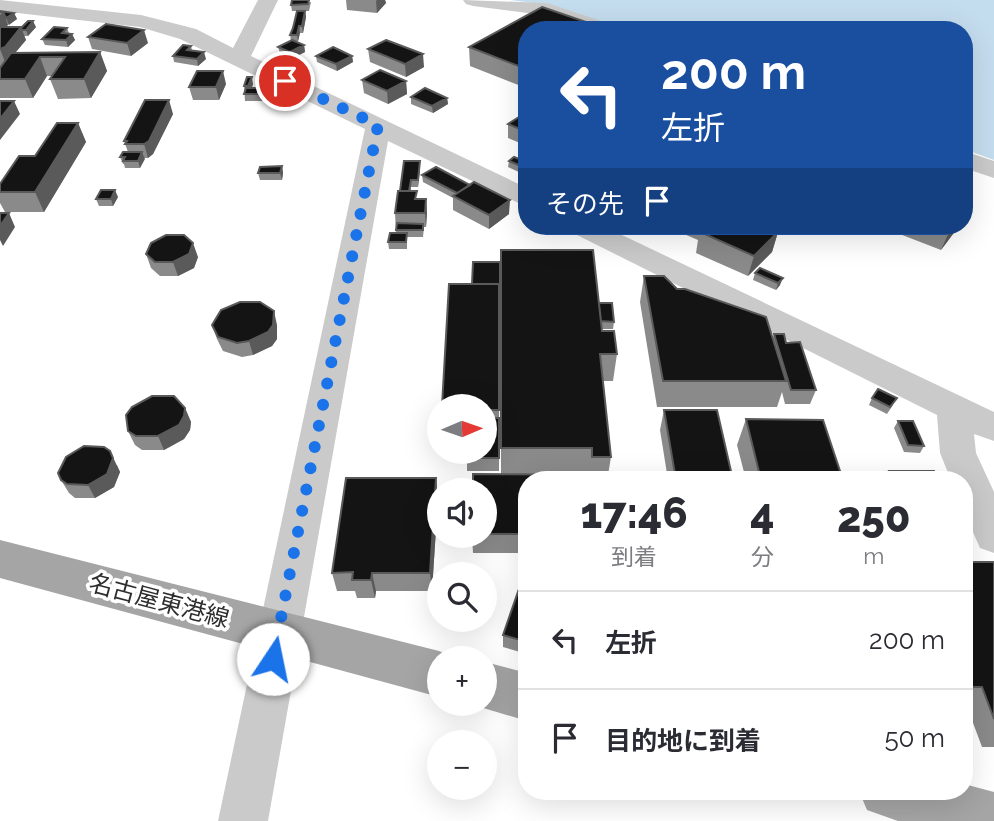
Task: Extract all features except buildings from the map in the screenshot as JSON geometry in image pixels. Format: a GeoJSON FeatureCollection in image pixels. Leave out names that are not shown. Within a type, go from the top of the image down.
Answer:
{"type":"FeatureCollection","features":[{"type":"Feature","properties":{"kind":"main road","name":"名古屋東港線"},"geometry":{"type":"LineString","coordinates":[[0,559],[427,671]]}},
{"type":"Feature","properties":{"kind":"main road"},"geometry":{"type":"LineString","coordinates":[[497,689],[518,695]]}},
{"type":"Feature","properties":{"kind":"main road"},"geometry":{"type":"LineString","coordinates":[[921,800],[994,819]]}},
{"type":"Feature","properties":{"kind":"street"},"geometry":{"type":"LineString","coordinates":[[239,58],[268,0]]}},
{"type":"Feature","properties":{"kind":"street"},"geometry":{"type":"LineString","coordinates":[[472,0],[547,9],[580,21]]}},
{"type":"Feature","properties":{"kind":"street"},"geometry":{"type":"LineString","coordinates":[[0,5],[141,21],[188,34],[518,195]]}},
{"type":"Feature","properties":{"kind":"street"},"geometry":{"type":"LineString","coordinates":[[243,821],[378,125]]}},
{"type":"Feature","properties":{"kind":"street"},"geometry":{"type":"LineString","coordinates":[[973,162],[994,170]]}},
{"type":"Feature","properties":{"kind":"street"},"geometry":{"type":"LineString","coordinates":[[599,235],[994,428]]}},
{"type":"Feature","properties":{"kind":"street"},"geometry":{"type":"LineString","coordinates":[[954,409],[958,453],[966,471]]}},
{"type":"Feature","properties":{"kind":"street"},"geometry":{"type":"LineString","coordinates":[[973,488],[994,536]]}},
{"type":"Feature","properties":{"kind":"water"},"geometry":{"type":"Polygon","coordinates":[[[510,0],[994,0],[994,160],[973,152],[973,21],[595,21],[549,5],[510,0]]]}},
{"type":"Feature","properties":{"kind":"route"},"geometry":{"type":"LineString","coordinates":[[273,659],[378,125],[285,81]]}}]}
